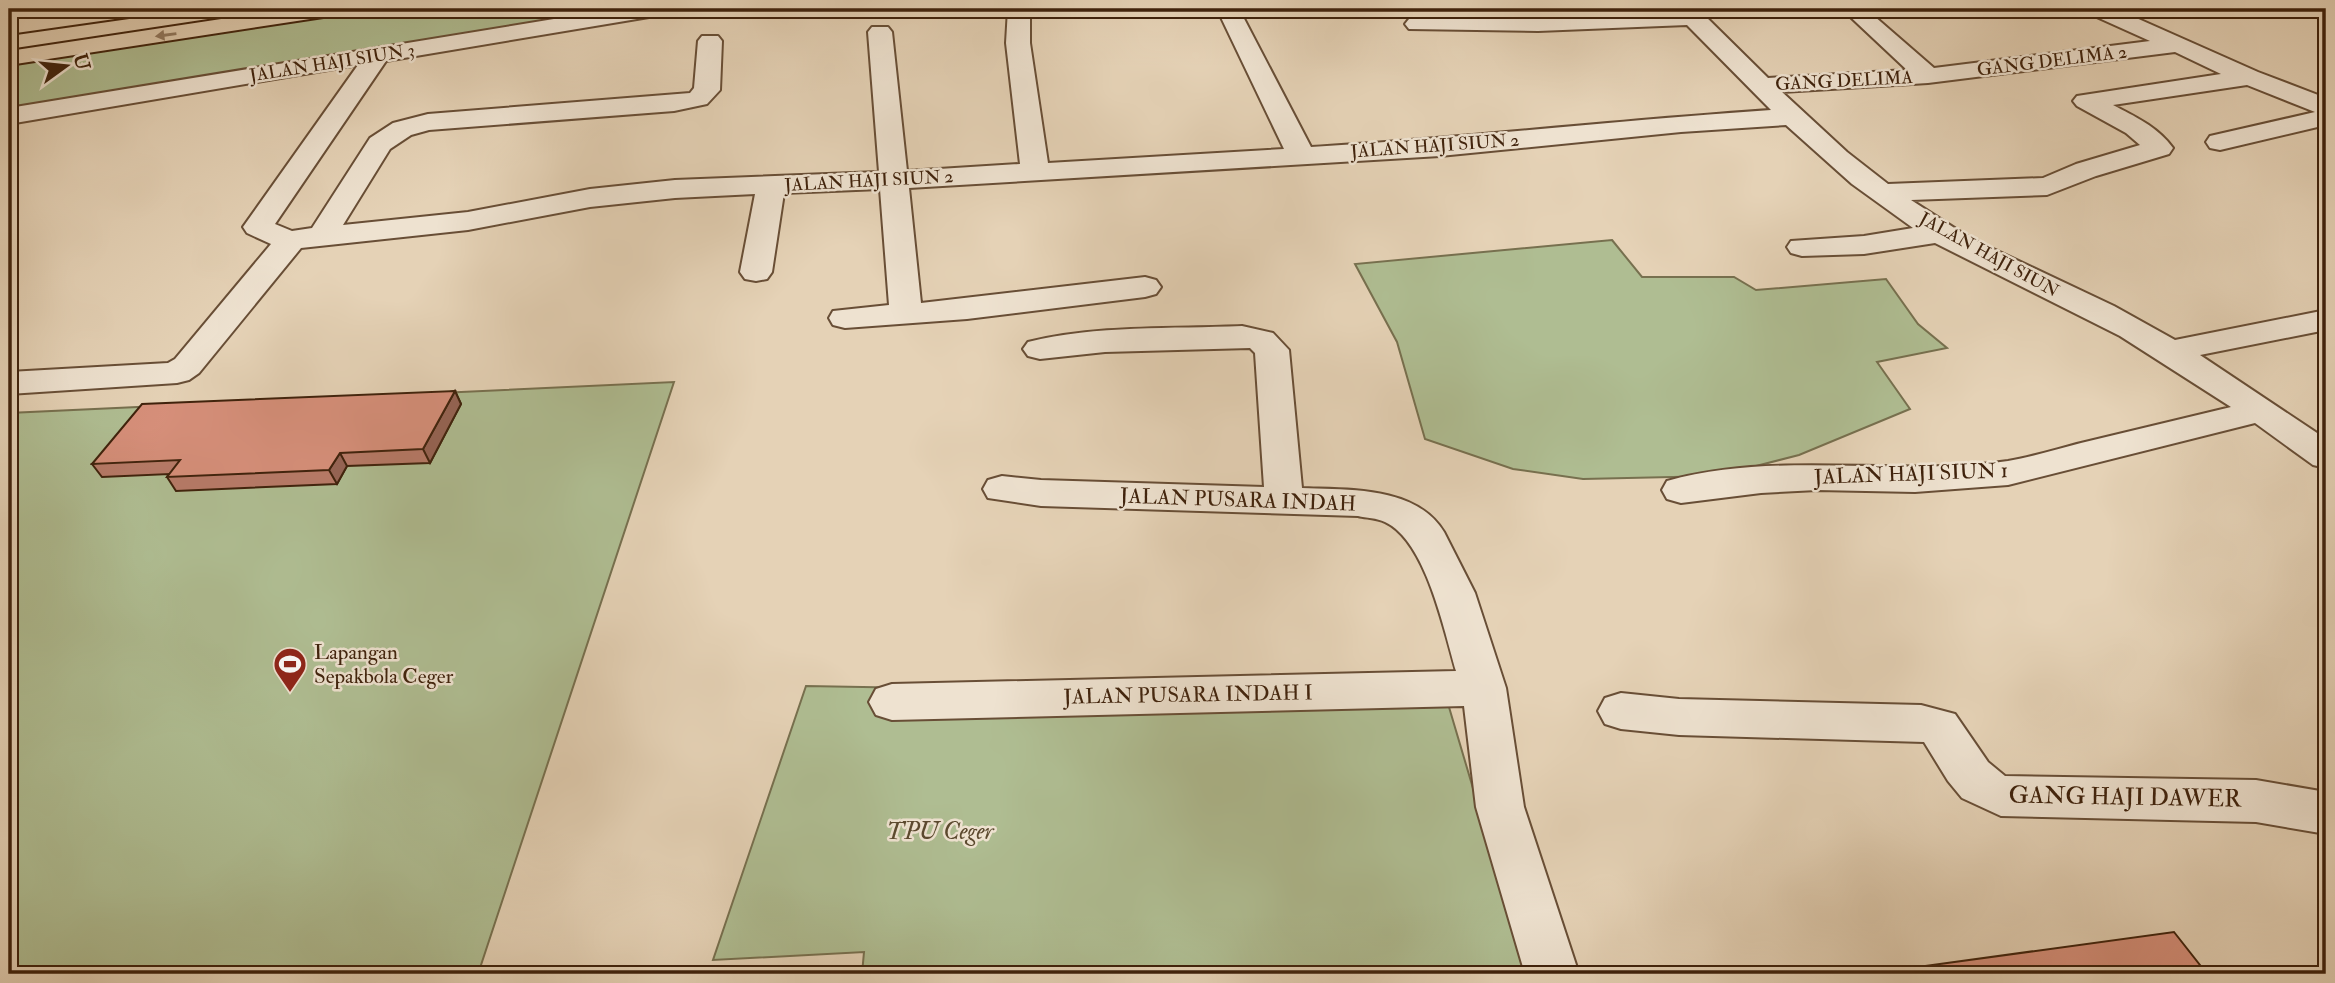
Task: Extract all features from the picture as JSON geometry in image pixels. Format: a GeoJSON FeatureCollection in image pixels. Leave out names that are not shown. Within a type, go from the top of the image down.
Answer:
{"type":"FeatureCollection","features":[{"type":"Feature","properties":{"kind":"highway"},"geometry":{"type":"LineString","coordinates":[[9,27],[136,9]]}},
{"type":"Feature","properties":{"kind":"highway"},"geometry":{"type":"LineString","coordinates":[[9,58],[330,9]]}},
{"type":"Feature","properties":{"kind":"street","name":"JALAN HAJI SIUN 3"},"geometry":{"type":"LineString","coordinates":[[9,116],[655,9]]}},
{"type":"Feature","properties":{"kind":"street"},"geometry":{"type":"LineString","coordinates":[[1020,9],[1018,43],[1035,171]]}},
{"type":"Feature","properties":{"kind":"street"},"geometry":{"type":"LineString","coordinates":[[1228,9],[1301,155]]}},
{"type":"Feature","properties":{"kind":"street"},"geometry":{"type":"LineString","coordinates":[[1853,9],[1928,76]]}},
{"type":"Feature","properties":{"kind":"street"},"geometry":{"type":"LineString","coordinates":[[2098,9],[2249,77],[2326,107]]}},
{"type":"Feature","properties":{"kind":"street"},"geometry":{"type":"LineString","coordinates":[[1417,24],[1534,16],[1689,13]]}},
{"type":"Feature","properties":{"kind":"street","name":"JALAN HAJI SIUN"},"geometry":{"type":"LineString","coordinates":[[1689,13],[1792,117],[1857,175],[1941,233],[2059,294],[2102,313],[2169,351],[2326,456]]}},
{"type":"Feature","properties":{"kind":"street"},"geometry":{"type":"LineString","coordinates":[[880,32],[906,312]]}},
{"type":"Feature","properties":{"kind":"street"},"geometry":{"type":"LineString","coordinates":[[320,237],[380,144],[402,130],[429,122],[698,99],[707,90],[710,41]]}},
{"type":"Feature","properties":{"kind":"street","name":"GANG DELIMA 2"},"geometry":{"type":"LineString","coordinates":[[1928,76],[2176,45]]}},
{"type":"Feature","properties":{"kind":"street"},"geometry":{"type":"LineString","coordinates":[[9,383],[177,373],[187,366],[290,241],[258,227],[378,55]]}},
{"type":"Feature","properties":{"kind":"street","name":"GANG DELIMA"},"geometry":{"type":"LineString","coordinates":[[1761,86],[1928,76]]}},
{"type":"Feature","properties":{"kind":"street"},"geometry":{"type":"LineString","coordinates":[[1883,193],[2047,186],[2086,170],[2159,148],[2135,127],[2086,101],[2249,77]]}},
{"type":"Feature","properties":{"kind":"street","name":"JALAN HAJI SIUN 2"},"geometry":{"type":"LineString","coordinates":[[290,241],[468,222],[590,198],[675,189],[895,180],[1440,148],[1681,124],[1792,117]]}},
{"type":"Feature","properties":{"kind":"street"},"geometry":{"type":"LineString","coordinates":[[2220,142],[2264,129],[2326,117]]}},
{"type":"Feature","properties":{"kind":"street"},"geometry":{"type":"LineString","coordinates":[[757,272],[771,186]]}},
{"type":"Feature","properties":{"kind":"street"},"geometry":{"type":"LineString","coordinates":[[1802,247],[1864,245],[1941,233]]}},
{"type":"Feature","properties":{"kind":"street"},"geometry":{"type":"LineString","coordinates":[[845,318],[967,309],[1144,287]]}},
{"type":"Feature","properties":{"kind":"street"},"geometry":{"type":"LineString","coordinates":[[2169,351],[2326,320]]}},
{"type":"Feature","properties":{"kind":"street"},"geometry":{"type":"LineString","coordinates":[[1040,349],[1105,342],[1209,337],[1242,336],[1261,340],[1272,350],[1284,500]]}},
{"type":"Feature","properties":{"kind":"street","name":"JALAN HAJI SIUN 1"},"geometry":{"type":"LineString","coordinates":[[1681,490],[1762,480],[1817,477],[1915,479],[2008,473],[2260,411]]}},
{"type":"Feature","properties":{"kind":"street","name":"JALAN PUSARA INDAH"},"geometry":{"type":"LineString","coordinates":[[1002,489],[1358,503],[1398,511],[1424,532],[1454,593],[1484,688],[1500,807],[1552,974]]}},
{"type":"Feature","properties":{"kind":"street","name":"JALAN PUSARA INDAH I"},"geometry":{"type":"LineString","coordinates":[[892,702],[1484,688]]}},
{"type":"Feature","properties":{"kind":"street","name":"GANG HAJI DAWER"},"geometry":{"type":"LineString","coordinates":[[1621,711],[1679,717],[1922,723],[1939,727],[1973,779],[1982,788],[2001,796],[2256,801],[2326,813]]}},
{"type":"Feature","properties":{"kind":"green space"},"geometry":{"type":"Polygon","coordinates":[[[330,9],[632,9],[9,116],[9,58],[330,9]]]}},
{"type":"Feature","properties":{"kind":"green space"},"geometry":{"type":"Polygon","coordinates":[[[1612,240],[1642,277],[1734,277],[1756,290],[1886,279],[1918,324],[1947,348],[1877,362],[1910,409],[1799,455],[1717,476],[1583,479],[1513,469],[1425,439],[1397,342],[1355,264],[1612,240]]]}},
{"type":"Feature","properties":{"kind":"green space","name":"Lapangan Sepakbola Ceger"},"geometry":{"type":"Polygon","coordinates":[[[674,382],[478,974],[9,974],[9,413],[674,382]]]}},
{"type":"Feature","properties":{"kind":"green space","name":"TPU Ceger"},"geometry":{"type":"Polygon","coordinates":[[[806,686],[1446,697],[1528,974],[862,974],[864,952],[713,960],[806,686]]]}},
{"type":"Feature","properties":{"kind":"building"},"geometry":{"type":"Polygon","coordinates":[[[455,391],[423,449],[340,453],[329,470],[167,477],[180,460],[92,464],[142,404],[455,391]]]}},
{"type":"Feature","properties":{"kind":"building"},"geometry":{"type":"Polygon","coordinates":[[[2174,932],[2207,974],[1930,974],[1925,966],[2174,932]]]}},
{"type":"Feature","properties":{"kind":"place","name":"Lapangan Sepakbola Ceger"},"geometry":{"type":"Point","coordinates":[290,694]}}]}
